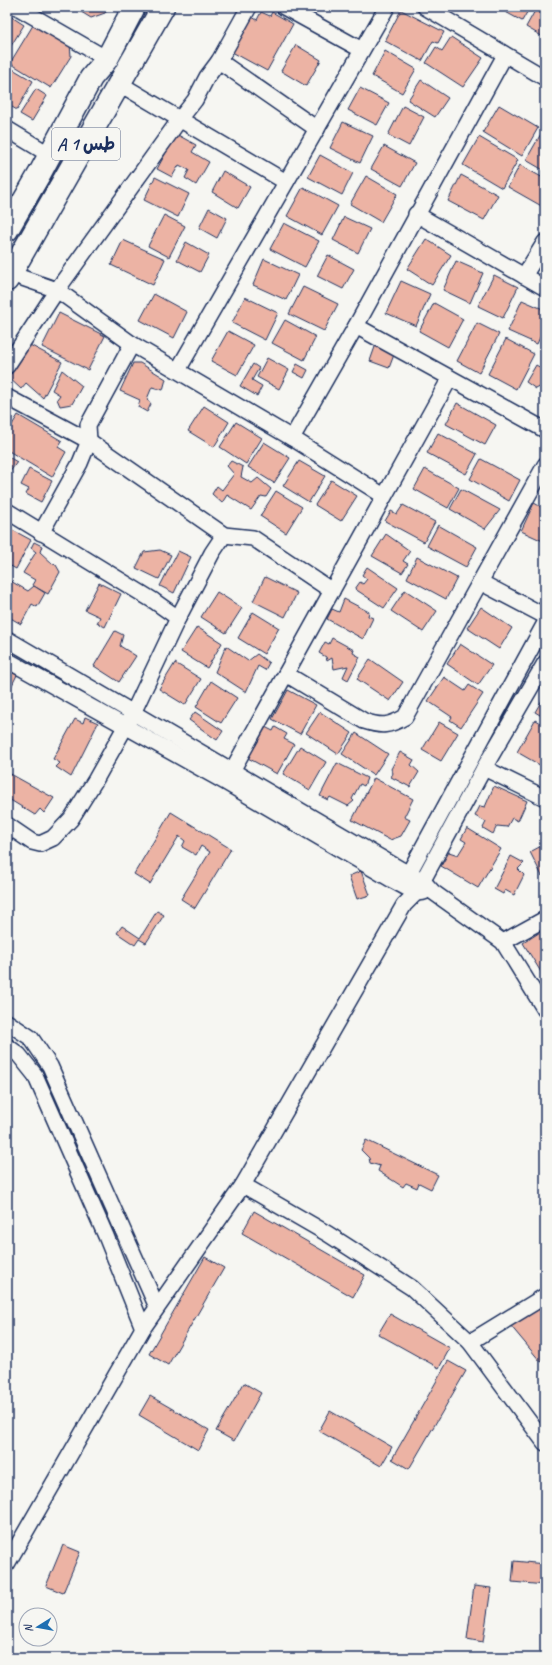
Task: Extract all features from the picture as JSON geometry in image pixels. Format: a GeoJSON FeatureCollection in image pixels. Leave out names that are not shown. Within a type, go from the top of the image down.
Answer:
{"type":"FeatureCollection","features":[{"type":"Feature","properties":{"kind":"highway","name":"A 1 طس"},"geometry":{"type":"LineString","coordinates":[[7,230],[50,155],[91,78],[107,59],[134,7]]}},
{"type":"Feature","properties":{"kind":"highway","name":"A 1 طس"},"geometry":{"type":"LineString","coordinates":[[9,277],[163,7]]}},
{"type":"Feature","properties":{"kind":"street"},"geometry":{"type":"LineString","coordinates":[[17,7],[107,59]]}},
{"type":"Feature","properties":{"kind":"street"},"geometry":{"type":"LineString","coordinates":[[7,366],[57,290],[180,119],[196,100],[207,77],[219,61],[249,7]]}},
{"type":"Feature","properties":{"kind":"street"},"geometry":{"type":"LineString","coordinates":[[284,7],[362,50]]}},
{"type":"Feature","properties":{"kind":"street"},"geometry":{"type":"LineString","coordinates":[[178,370],[387,7]]}},
{"type":"Feature","properties":{"kind":"street"},"geometry":{"type":"LineString","coordinates":[[425,7],[545,78]]}},
{"type":"Feature","properties":{"kind":"street"},"geometry":{"type":"LineString","coordinates":[[292,438],[356,326],[416,214],[505,55]]}},
{"type":"Feature","properties":{"kind":"street"},"geometry":{"type":"LineString","coordinates":[[219,61],[317,129]]}},
{"type":"Feature","properties":{"kind":"street"},"geometry":{"type":"LineString","coordinates":[[120,84],[286,182]]}},
{"type":"Feature","properties":{"kind":"street"},"geometry":{"type":"LineString","coordinates":[[7,129],[50,155]]}},
{"type":"Feature","properties":{"kind":"street"},"geometry":{"type":"LineString","coordinates":[[416,214],[545,288]]}},
{"type":"Feature","properties":{"kind":"street"},"geometry":{"type":"LineString","coordinates":[[524,276],[545,242]]}},
{"type":"Feature","properties":{"kind":"street"},"geometry":{"type":"LineString","coordinates":[[9,277],[57,290],[132,344],[292,438],[384,496]]}},
{"type":"Feature","properties":{"kind":"street"},"geometry":{"type":"LineString","coordinates":[[356,326],[545,430]]}},
{"type":"Feature","properties":{"kind":"street"},"geometry":{"type":"LineString","coordinates":[[41,533],[80,463],[89,441],[88,425],[132,344]]}},
{"type":"Feature","properties":{"kind":"street"},"geometry":{"type":"LineString","coordinates":[[229,776],[450,378]]}},
{"type":"Feature","properties":{"kind":"street"},"geometry":{"type":"LineString","coordinates":[[7,396],[89,441],[224,535],[253,538],[332,591]]}},
{"type":"Feature","properties":{"kind":"street"},"geometry":{"type":"LineString","coordinates":[[286,674],[364,721],[377,725],[392,724],[405,716],[545,465]]}},
{"type":"Feature","properties":{"kind":"street"},"geometry":{"type":"LineString","coordinates":[[7,511],[154,601],[178,618]]}},
{"type":"Feature","properties":{"kind":"street"},"geometry":{"type":"LineString","coordinates":[[7,825],[32,842],[40,844],[53,838],[71,819],[133,713],[178,618],[212,552],[224,535]]}},
{"type":"Feature","properties":{"kind":"street"},"geometry":{"type":"LineString","coordinates":[[480,582],[545,616]]}},
{"type":"Feature","properties":{"kind":"street"},"geometry":{"type":"LineString","coordinates":[[404,905],[405,880],[545,623]]}},
{"type":"Feature","properties":{"kind":"street"},"geometry":{"type":"LineString","coordinates":[[7,639],[133,713],[229,776],[405,880],[433,892],[503,942],[545,1010]]}},
{"type":"Feature","properties":{"kind":"street"},"geometry":{"type":"LineString","coordinates":[[7,660],[125,726],[229,776]]}},
{"type":"Feature","properties":{"kind":"street"},"geometry":{"type":"LineString","coordinates":[[7,1564],[143,1328],[243,1185],[404,905],[419,887],[484,768],[545,663]]}},
{"type":"Feature","properties":{"kind":"street"},"geometry":{"type":"LineString","coordinates":[[78,700],[86,686]]}},
{"type":"Feature","properties":{"kind":"street"},"geometry":{"type":"LineString","coordinates":[[484,768],[545,798]]}},
{"type":"Feature","properties":{"kind":"street"},"geometry":{"type":"LineString","coordinates":[[503,942],[545,919]]}},
{"type":"Feature","properties":{"kind":"street"},"geometry":{"type":"LineString","coordinates":[[7,1022],[31,1038],[50,1066],[157,1307]]}},
{"type":"Feature","properties":{"kind":"street"},"geometry":{"type":"LineString","coordinates":[[7,1046],[18,1055],[35,1076],[106,1236],[143,1328]]}},
{"type":"Feature","properties":{"kind":"street"},"geometry":{"type":"LineString","coordinates":[[243,1185],[328,1234],[412,1288],[470,1342],[545,1443]]}},
{"type":"Feature","properties":{"kind":"street"},"geometry":{"type":"LineString","coordinates":[[470,1342],[545,1296]]}},
{"type":"Feature","properties":{"kind":"building"},"geometry":{"type":"Polygon","coordinates":[[[73,7],[109,7],[105,13],[91,18],[73,7]]]}},
{"type":"Feature","properties":{"kind":"building"},"geometry":{"type":"Polygon","coordinates":[[[501,7],[530,7],[522,21],[500,9],[501,7]]]}},
{"type":"Feature","properties":{"kind":"building"},"geometry":{"type":"Polygon","coordinates":[[[537,7],[545,7],[545,38],[526,27],[537,7]]]}},
{"type":"Feature","properties":{"kind":"building"},"geometry":{"type":"Polygon","coordinates":[[[401,10],[444,32],[438,43],[433,41],[422,61],[385,41],[401,10]]]}},
{"type":"Feature","properties":{"kind":"building"},"geometry":{"type":"Polygon","coordinates":[[[261,12],[270,16],[272,12],[293,24],[267,71],[232,52],[252,17],[257,20],[261,12]]]}},
{"type":"Feature","properties":{"kind":"building"},"geometry":{"type":"Polygon","coordinates":[[[7,14],[24,25],[9,49],[7,48],[7,14]]]}},
{"type":"Feature","properties":{"kind":"building"},"geometry":{"type":"Polygon","coordinates":[[[35,22],[70,44],[71,56],[51,88],[10,63],[35,22]]]}},
{"type":"Feature","properties":{"kind":"building"},"geometry":{"type":"Polygon","coordinates":[[[451,37],[483,58],[463,87],[426,63],[436,47],[442,51],[451,37]]]}},
{"type":"Feature","properties":{"kind":"building"},"geometry":{"type":"Polygon","coordinates":[[[296,45],[321,60],[306,86],[281,71],[296,45]]]}},
{"type":"Feature","properties":{"kind":"building"},"geometry":{"type":"Polygon","coordinates":[[[385,51],[416,69],[402,93],[372,76],[385,51]]]}},
{"type":"Feature","properties":{"kind":"building"},"geometry":{"type":"Polygon","coordinates":[[[11,68],[33,81],[17,110],[7,104],[7,75],[11,68]]]}},
{"type":"Feature","properties":{"kind":"building"},"geometry":{"type":"Polygon","coordinates":[[[421,80],[448,98],[435,117],[408,100],[421,80]]]}},
{"type":"Feature","properties":{"kind":"building"},"geometry":{"type":"Polygon","coordinates":[[[360,88],[389,103],[377,125],[348,110],[360,88]]]}},
{"type":"Feature","properties":{"kind":"building"},"geometry":{"type":"Polygon","coordinates":[[[36,89],[47,96],[32,121],[20,114],[36,89]]]}},
{"type":"Feature","properties":{"kind":"building"},"geometry":{"type":"Polygon","coordinates":[[[499,105],[538,128],[522,156],[483,132],[499,105]]]}},
{"type":"Feature","properties":{"kind":"building"},"geometry":{"type":"Polygon","coordinates":[[[403,106],[424,117],[409,146],[388,135],[403,106]]]}},
{"type":"Feature","properties":{"kind":"building"},"geometry":{"type":"Polygon","coordinates":[[[343,122],[373,136],[360,163],[330,148],[343,122]]]}},
{"type":"Feature","properties":{"kind":"building"},"geometry":{"type":"Polygon","coordinates":[[[542,132],[545,134],[545,171],[526,160],[542,132]]]}},
{"type":"Feature","properties":{"kind":"building"},"geometry":{"type":"Polygon","coordinates":[[[176,134],[196,145],[192,152],[209,162],[196,185],[185,178],[189,170],[179,165],[172,177],[157,169],[176,134]]]}},
{"type":"Feature","properties":{"kind":"building"},"geometry":{"type":"Polygon","coordinates":[[[479,137],[518,160],[502,188],[463,165],[479,137]]]}},
{"type":"Feature","properties":{"kind":"building"},"geometry":{"type":"Polygon","coordinates":[[[384,146],[415,163],[402,186],[371,169],[384,146]]]}},
{"type":"Feature","properties":{"kind":"building"},"geometry":{"type":"Polygon","coordinates":[[[320,155],[353,173],[342,195],[308,177],[320,155]]]}},
{"type":"Feature","properties":{"kind":"building"},"geometry":{"type":"Polygon","coordinates":[[[520,165],[545,179],[545,208],[508,187],[520,165]]]}},
{"type":"Feature","properties":{"kind":"building"},"geometry":{"type":"Polygon","coordinates":[[[223,171],[250,187],[238,208],[212,192],[223,171]]]}},
{"type":"Feature","properties":{"kind":"building"},"geometry":{"type":"Polygon","coordinates":[[[461,175],[498,195],[484,220],[448,201],[461,175]]]}},
{"type":"Feature","properties":{"kind":"building"},"geometry":{"type":"Polygon","coordinates":[[[366,176],[397,194],[381,222],[350,204],[366,176]]]}},
{"type":"Feature","properties":{"kind":"building"},"geometry":{"type":"Polygon","coordinates":[[[155,177],[189,194],[178,217],[144,200],[155,177]]]}},
{"type":"Feature","properties":{"kind":"building"},"geometry":{"type":"Polygon","coordinates":[[[303,187],[338,206],[322,235],[287,216],[303,187]]]}},
{"type":"Feature","properties":{"kind":"building"},"geometry":{"type":"Polygon","coordinates":[[[209,208],[227,218],[217,238],[199,228],[209,208]]]}},
{"type":"Feature","properties":{"kind":"building"},"geometry":{"type":"Polygon","coordinates":[[[164,215],[185,226],[169,257],[148,246],[164,215]]]}},
{"type":"Feature","properties":{"kind":"building"},"geometry":{"type":"Polygon","coordinates":[[[344,217],[370,229],[358,253],[333,240],[344,217]]]}},
{"type":"Feature","properties":{"kind":"building"},"geometry":{"type":"Polygon","coordinates":[[[284,223],[319,241],[305,267],[270,249],[284,223]]]}},
{"type":"Feature","properties":{"kind":"building"},"geometry":{"type":"Polygon","coordinates":[[[426,239],[451,255],[432,285],[407,269],[426,239]]]}},
{"type":"Feature","properties":{"kind":"building"},"geometry":{"type":"Polygon","coordinates":[[[123,240],[165,259],[153,285],[111,265],[123,240]]]}},
{"type":"Feature","properties":{"kind":"building"},"geometry":{"type":"Polygon","coordinates":[[[186,242],[209,255],[200,272],[177,260],[186,242]]]}},
{"type":"Feature","properties":{"kind":"building"},"geometry":{"type":"Polygon","coordinates":[[[328,255],[354,269],[343,289],[317,276],[328,255]]]}},
{"type":"Feature","properties":{"kind":"building"},"geometry":{"type":"Polygon","coordinates":[[[264,259],[298,275],[286,300],[253,285],[264,259]]]}},
{"type":"Feature","properties":{"kind":"building"},"geometry":{"type":"Polygon","coordinates":[[[456,261],[483,273],[470,303],[443,290],[456,261]]]}},
{"type":"Feature","properties":{"kind":"building"},"geometry":{"type":"Polygon","coordinates":[[[494,275],[518,287],[503,318],[478,306],[494,275]]]}},
{"type":"Feature","properties":{"kind":"building"},"geometry":{"type":"Polygon","coordinates":[[[401,281],[430,294],[416,326],[386,313],[401,281]]]}},
{"type":"Feature","properties":{"kind":"building"},"geometry":{"type":"Polygon","coordinates":[[[303,287],[338,304],[324,331],[289,314],[303,287]]]}},
{"type":"Feature","properties":{"kind":"building"},"geometry":{"type":"Polygon","coordinates":[[[154,294],[187,312],[174,338],[140,320],[154,294]]]}},
{"type":"Feature","properties":{"kind":"building"},"geometry":{"type":"Polygon","coordinates":[[[245,297],[278,313],[265,340],[232,323],[245,297]]]}},
{"type":"Feature","properties":{"kind":"building"},"geometry":{"type":"Polygon","coordinates":[[[522,300],[545,310],[545,326],[537,344],[508,331],[522,300]]]}},
{"type":"Feature","properties":{"kind":"building"},"geometry":{"type":"Polygon","coordinates":[[[434,303],[463,319],[448,347],[419,331],[434,303]]]}},
{"type":"Feature","properties":{"kind":"building"},"geometry":{"type":"Polygon","coordinates":[[[59,313],[105,336],[88,370],[42,347],[59,313]]]}},
{"type":"Feature","properties":{"kind":"building"},"geometry":{"type":"Polygon","coordinates":[[[285,320],[316,337],[304,360],[272,343],[285,320]]]}},
{"type":"Feature","properties":{"kind":"building"},"geometry":{"type":"Polygon","coordinates":[[[477,323],[499,334],[479,373],[457,361],[477,323]]]}},
{"type":"Feature","properties":{"kind":"building"},"geometry":{"type":"Polygon","coordinates":[[[228,331],[254,345],[237,375],[211,361],[228,331]]]}},
{"type":"Feature","properties":{"kind":"building"},"geometry":{"type":"Polygon","coordinates":[[[506,339],[534,354],[516,389],[488,374],[506,339]]]}},
{"type":"Feature","properties":{"kind":"building"},"geometry":{"type":"Polygon","coordinates":[[[28,344],[62,362],[43,398],[26,383],[21,389],[7,376],[28,344]]]}},
{"type":"Feature","properties":{"kind":"building"},"geometry":{"type":"Polygon","coordinates":[[[376,344],[395,352],[389,368],[370,361],[376,344]]]}},
{"type":"Feature","properties":{"kind":"building"},"geometry":{"type":"Polygon","coordinates":[[[267,358],[289,370],[279,389],[257,377],[267,358]]]}},
{"type":"Feature","properties":{"kind":"building"},"geometry":{"type":"Polygon","coordinates":[[[545,361],[545,384],[536,389],[526,382],[536,365],[541,368],[545,361]]]}},
{"type":"Feature","properties":{"kind":"building"},"geometry":{"type":"Polygon","coordinates":[[[133,363],[140,363],[166,379],[163,390],[152,387],[147,399],[151,404],[147,412],[138,407],[140,400],[120,391],[133,363]]]}},
{"type":"Feature","properties":{"kind":"building"},"geometry":{"type":"Polygon","coordinates":[[[253,364],[259,368],[252,380],[262,386],[257,396],[240,386],[253,364]]]}},
{"type":"Feature","properties":{"kind":"building"},"geometry":{"type":"Polygon","coordinates":[[[297,364],[308,370],[304,378],[293,372],[297,364]]]}},
{"type":"Feature","properties":{"kind":"building"},"geometry":{"type":"Polygon","coordinates":[[[62,370],[82,386],[72,404],[60,406],[57,399],[60,395],[52,390],[62,370]]]}},
{"type":"Feature","properties":{"kind":"building"},"geometry":{"type":"Polygon","coordinates":[[[457,403],[496,425],[485,445],[446,424],[457,403]]]}},
{"type":"Feature","properties":{"kind":"building"},"geometry":{"type":"Polygon","coordinates":[[[204,406],[229,422],[214,447],[188,431],[204,406]]]}},
{"type":"Feature","properties":{"kind":"building"},"geometry":{"type":"Polygon","coordinates":[[[18,415],[62,441],[58,447],[66,452],[52,477],[7,450],[7,433],[18,415]]]}},
{"type":"Feature","properties":{"kind":"building"},"geometry":{"type":"Polygon","coordinates":[[[236,422],[262,438],[246,464],[220,447],[236,422]]]}},
{"type":"Feature","properties":{"kind":"building"},"geometry":{"type":"Polygon","coordinates":[[[438,433],[477,454],[466,474],[427,453],[438,433]]]}},
{"type":"Feature","properties":{"kind":"building"},"geometry":{"type":"Polygon","coordinates":[[[264,442],[290,458],[274,483],[248,467],[264,442]]]}},
{"type":"Feature","properties":{"kind":"building"},"geometry":{"type":"Polygon","coordinates":[[[7,456],[17,462],[7,476],[7,456]]]}},
{"type":"Feature","properties":{"kind":"building"},"geometry":{"type":"Polygon","coordinates":[[[481,459],[520,480],[509,501],[470,479],[481,459]]]}},
{"type":"Feature","properties":{"kind":"building"},"geometry":{"type":"Polygon","coordinates":[[[231,461],[243,467],[241,477],[252,483],[258,478],[271,489],[266,497],[261,496],[251,510],[227,495],[222,503],[212,494],[217,486],[222,490],[234,474],[227,466],[231,461]]]}},
{"type":"Feature","properties":{"kind":"building"},"geometry":{"type":"Polygon","coordinates":[[[299,461],[325,476],[309,502],[283,486],[299,461]]]}},
{"type":"Feature","properties":{"kind":"building"},"geometry":{"type":"Polygon","coordinates":[[[29,469],[52,481],[41,502],[26,494],[29,489],[21,485],[29,469]]]}},
{"type":"Feature","properties":{"kind":"building"},"geometry":{"type":"Polygon","coordinates":[[[425,469],[459,488],[448,508],[414,489],[425,469]]]}},
{"type":"Feature","properties":{"kind":"building"},"geometry":{"type":"Polygon","coordinates":[[[331,480],[357,496],[341,521],[315,505],[331,480]]]}},
{"type":"Feature","properties":{"kind":"building"},"geometry":{"type":"Polygon","coordinates":[[[461,489],[500,510],[485,529],[450,509],[461,489]]]}},
{"type":"Feature","properties":{"kind":"building"},"geometry":{"type":"Polygon","coordinates":[[[276,491],[302,507],[286,533],[260,516],[276,491]]]}},
{"type":"Feature","properties":{"kind":"building"},"geometry":{"type":"Polygon","coordinates":[[[534,503],[545,509],[545,542],[521,531],[534,503]]]}},
{"type":"Feature","properties":{"kind":"building"},"geometry":{"type":"Polygon","coordinates":[[[403,505],[435,522],[424,542],[385,521],[391,511],[397,514],[403,505]]]}},
{"type":"Feature","properties":{"kind":"building"},"geometry":{"type":"Polygon","coordinates":[[[438,525],[477,547],[466,567],[427,546],[438,525]]]}},
{"type":"Feature","properties":{"kind":"building"},"geometry":{"type":"Polygon","coordinates":[[[7,527],[31,540],[16,569],[7,564],[7,527]]]}},
{"type":"Feature","properties":{"kind":"building"},"geometry":{"type":"Polygon","coordinates":[[[386,534],[410,551],[403,561],[408,564],[402,573],[372,556],[386,534]]]}},
{"type":"Feature","properties":{"kind":"building"},"geometry":{"type":"Polygon","coordinates":[[[34,542],[42,546],[40,552],[56,565],[60,572],[48,594],[32,585],[35,580],[23,573],[36,552],[31,548],[34,542]]]}},
{"type":"Feature","properties":{"kind":"building"},"geometry":{"type":"Polygon","coordinates":[[[160,550],[171,555],[159,579],[136,568],[144,552],[160,550]]]}},
{"type":"Feature","properties":{"kind":"building"},"geometry":{"type":"Polygon","coordinates":[[[178,551],[191,557],[174,593],[160,586],[178,551]]]}},
{"type":"Feature","properties":{"kind":"building"},"geometry":{"type":"Polygon","coordinates":[[[417,557],[457,578],[446,599],[407,578],[417,557]]]}},
{"type":"Feature","properties":{"kind":"building"},"geometry":{"type":"Polygon","coordinates":[[[367,567],[398,588],[384,608],[355,589],[360,582],[363,584],[367,579],[362,575],[367,567]]]}},
{"type":"Feature","properties":{"kind":"building"},"geometry":{"type":"Polygon","coordinates":[[[265,577],[297,593],[285,617],[253,601],[265,577]]]}},
{"type":"Feature","properties":{"kind":"building"},"geometry":{"type":"Polygon","coordinates":[[[7,579],[28,591],[34,586],[45,593],[37,607],[32,604],[21,624],[7,616],[7,579]]]}},
{"type":"Feature","properties":{"kind":"building"},"geometry":{"type":"Polygon","coordinates":[[[99,583],[121,594],[105,627],[97,623],[100,617],[85,610],[99,583]]]}},
{"type":"Feature","properties":{"kind":"building"},"geometry":{"type":"Polygon","coordinates":[[[405,590],[437,611],[423,632],[391,611],[405,590]]]}},
{"type":"Feature","properties":{"kind":"building"},"geometry":{"type":"Polygon","coordinates":[[[217,592],[242,608],[226,633],[201,617],[217,592]]]}},
{"type":"Feature","properties":{"kind":"building"},"geometry":{"type":"Polygon","coordinates":[[[344,599],[369,612],[368,616],[373,618],[363,639],[327,619],[332,609],[339,612],[344,599]]]}},
{"type":"Feature","properties":{"kind":"building"},"geometry":{"type":"Polygon","coordinates":[[[481,607],[512,628],[499,649],[467,628],[481,607]]]}},
{"type":"Feature","properties":{"kind":"building"},"geometry":{"type":"Polygon","coordinates":[[[253,612],[279,628],[264,654],[238,638],[253,612]]]}},
{"type":"Feature","properties":{"kind":"building"},"geometry":{"type":"Polygon","coordinates":[[[197,627],[222,643],[207,668],[181,652],[197,627]]]}},
{"type":"Feature","properties":{"kind":"building"},"geometry":{"type":"Polygon","coordinates":[[[115,631],[123,635],[120,646],[136,656],[119,682],[94,666],[115,631]]]}},
{"type":"Feature","properties":{"kind":"building"},"geometry":{"type":"Polygon","coordinates":[[[332,638],[354,650],[353,653],[360,657],[348,680],[343,677],[348,666],[334,669],[332,658],[327,661],[326,657],[319,653],[325,642],[329,644],[332,638]]]}},
{"type":"Feature","properties":{"kind":"building"},"geometry":{"type":"Polygon","coordinates":[[[460,644],[492,665],[478,685],[447,664],[460,644]]]}},
{"type":"Feature","properties":{"kind":"building"},"geometry":{"type":"Polygon","coordinates":[[[226,646],[248,661],[257,654],[269,663],[265,670],[258,666],[246,692],[215,672],[226,646]]]}},
{"type":"Feature","properties":{"kind":"building"},"geometry":{"type":"Polygon","coordinates":[[[370,659],[403,682],[390,701],[357,679],[370,659]]]}},
{"type":"Feature","properties":{"kind":"building"},"geometry":{"type":"Polygon","coordinates":[[[175,663],[201,679],[185,705],[159,689],[175,663]]]}},
{"type":"Feature","properties":{"kind":"building"},"geometry":{"type":"Polygon","coordinates":[[[7,670],[17,675],[7,695],[7,670]]]}},
{"type":"Feature","properties":{"kind":"building"},"geometry":{"type":"Polygon","coordinates":[[[444,677],[465,691],[469,685],[483,694],[461,727],[450,720],[452,717],[428,701],[444,677]]]}},
{"type":"Feature","properties":{"kind":"building"},"geometry":{"type":"Polygon","coordinates":[[[211,681],[237,698],[221,723],[196,707],[211,681]]]}},
{"type":"Feature","properties":{"kind":"building"},"geometry":{"type":"Polygon","coordinates":[[[288,690],[316,705],[300,734],[272,719],[288,690]]]}},
{"type":"Feature","properties":{"kind":"building"},"geometry":{"type":"Polygon","coordinates":[[[545,695],[545,718],[535,712],[545,695]]]}},
{"type":"Feature","properties":{"kind":"building"},"geometry":{"type":"Polygon","coordinates":[[[195,712],[223,731],[217,740],[189,720],[195,712]]]}},
{"type":"Feature","properties":{"kind":"building"},"geometry":{"type":"Polygon","coordinates":[[[320,712],[352,733],[338,754],[306,733],[320,712]]]}},
{"type":"Feature","properties":{"kind":"building"},"geometry":{"type":"Polygon","coordinates":[[[85,717],[98,723],[71,777],[56,767],[60,763],[53,759],[75,719],[83,723],[85,717]]]}},
{"type":"Feature","properties":{"kind":"building"},"geometry":{"type":"Polygon","coordinates":[[[535,720],[545,726],[545,768],[517,752],[535,720]]]}},
{"type":"Feature","properties":{"kind":"building"},"geometry":{"type":"Polygon","coordinates":[[[439,722],[458,733],[441,761],[422,750],[439,722]]]}},
{"type":"Feature","properties":{"kind":"building"},"geometry":{"type":"Polygon","coordinates":[[[263,726],[273,731],[275,727],[287,734],[284,739],[294,744],[277,774],[246,757],[263,726]]]}},
{"type":"Feature","properties":{"kind":"building"},"geometry":{"type":"Polygon","coordinates":[[[356,733],[388,754],[374,775],[342,754],[356,733]]]}},
{"type":"Feature","properties":{"kind":"building"},"geometry":{"type":"Polygon","coordinates":[[[300,746],[326,762],[310,790],[283,774],[300,746]]]}},
{"type":"Feature","properties":{"kind":"building"},"geometry":{"type":"Polygon","coordinates":[[[400,752],[414,760],[411,765],[419,772],[410,787],[391,777],[393,773],[391,769],[400,752]]]}},
{"type":"Feature","properties":{"kind":"building"},"geometry":{"type":"Polygon","coordinates":[[[337,763],[367,778],[364,786],[360,784],[352,799],[354,801],[348,806],[330,797],[328,800],[320,796],[337,763]]]}},
{"type":"Feature","properties":{"kind":"building"},"geometry":{"type":"Polygon","coordinates":[[[7,772],[54,798],[44,813],[40,809],[35,815],[7,798],[7,772]]]}},
{"type":"Feature","properties":{"kind":"building"},"geometry":{"type":"Polygon","coordinates":[[[374,778],[413,799],[404,817],[410,820],[401,836],[390,840],[352,820],[374,778]]]}},
{"type":"Feature","properties":{"kind":"building"},"geometry":{"type":"Polygon","coordinates":[[[494,786],[527,801],[518,821],[512,818],[507,827],[497,826],[493,834],[483,828],[486,822],[475,816],[480,806],[485,807],[494,786]]]}},
{"type":"Feature","properties":{"kind":"building"},"geometry":{"type":"Polygon","coordinates":[[[171,812],[231,849],[195,908],[181,899],[210,852],[201,846],[196,855],[182,847],[185,841],[179,836],[150,884],[134,874],[171,812]]]}},
{"type":"Feature","properties":{"kind":"building"},"geometry":{"type":"Polygon","coordinates":[[[467,828],[501,849],[478,888],[441,866],[449,852],[458,855],[466,842],[461,839],[467,828]]]}},
{"type":"Feature","properties":{"kind":"building"},"geometry":{"type":"Polygon","coordinates":[[[545,844],[545,875],[542,876],[530,852],[545,844]]]}},
{"type":"Feature","properties":{"kind":"building"},"geometry":{"type":"Polygon","coordinates":[[[511,856],[524,863],[518,869],[524,875],[514,895],[505,890],[503,894],[494,889],[511,856]]]}},
{"type":"Feature","properties":{"kind":"building"},"geometry":{"type":"Polygon","coordinates":[[[361,871],[370,895],[357,899],[349,876],[361,871]]]}},
{"type":"Feature","properties":{"kind":"building"},"geometry":{"type":"Polygon","coordinates":[[[157,911],[164,915],[146,943],[139,939],[135,945],[117,933],[122,926],[140,938],[157,911]]]}},
{"type":"Feature","properties":{"kind":"building"},"geometry":{"type":"Polygon","coordinates":[[[545,929],[545,970],[541,972],[523,943],[545,929]]]}},
{"type":"Feature","properties":{"kind":"building"},"geometry":{"type":"Polygon","coordinates":[[[366,1140],[438,1175],[431,1189],[419,1183],[417,1188],[406,1183],[403,1187],[378,1171],[380,1166],[370,1163],[369,1158],[361,1150],[366,1140]]]}},
{"type":"Feature","properties":{"kind":"building"},"geometry":{"type":"Polygon","coordinates":[[[254,1211],[365,1275],[353,1297],[242,1233],[254,1211]]]}},
{"type":"Feature","properties":{"kind":"building"},"geometry":{"type":"Polygon","coordinates":[[[205,1257],[224,1268],[168,1365],[149,1354],[205,1257]]]}},
{"type":"Feature","properties":{"kind":"building"},"geometry":{"type":"Polygon","coordinates":[[[545,1304],[545,1363],[540,1361],[510,1325],[545,1304]]]}},
{"type":"Feature","properties":{"kind":"building"},"geometry":{"type":"Polygon","coordinates":[[[390,1314],[450,1348],[439,1368],[378,1334],[390,1314]]]}},
{"type":"Feature","properties":{"kind":"building"},"geometry":{"type":"Polygon","coordinates":[[[448,1361],[466,1371],[409,1469],[392,1459],[448,1361]]]}},
{"type":"Feature","properties":{"kind":"building"},"geometry":{"type":"Polygon","coordinates":[[[244,1383],[261,1393],[234,1441],[216,1431],[244,1383]]]}},
{"type":"Feature","properties":{"kind":"building"},"geometry":{"type":"Polygon","coordinates":[[[150,1396],[209,1430],[198,1450],[139,1415],[150,1396]]]}},
{"type":"Feature","properties":{"kind":"building"},"geometry":{"type":"Polygon","coordinates":[[[330,1411],[392,1447],[381,1466],[319,1431],[330,1411]]]}},
{"type":"Feature","properties":{"kind":"building"},"geometry":{"type":"Polygon","coordinates":[[[63,1545],[80,1552],[63,1593],[46,1586],[63,1545]]]}},
{"type":"Feature","properties":{"kind":"building"},"geometry":{"type":"Polygon","coordinates":[[[514,1561],[545,1564],[545,1585],[512,1582],[514,1561]]]}},
{"type":"Feature","properties":{"kind":"building"},"geometry":{"type":"Polygon","coordinates":[[[474,1586],[491,1588],[483,1642],[467,1639],[474,1586]]]}}]}
